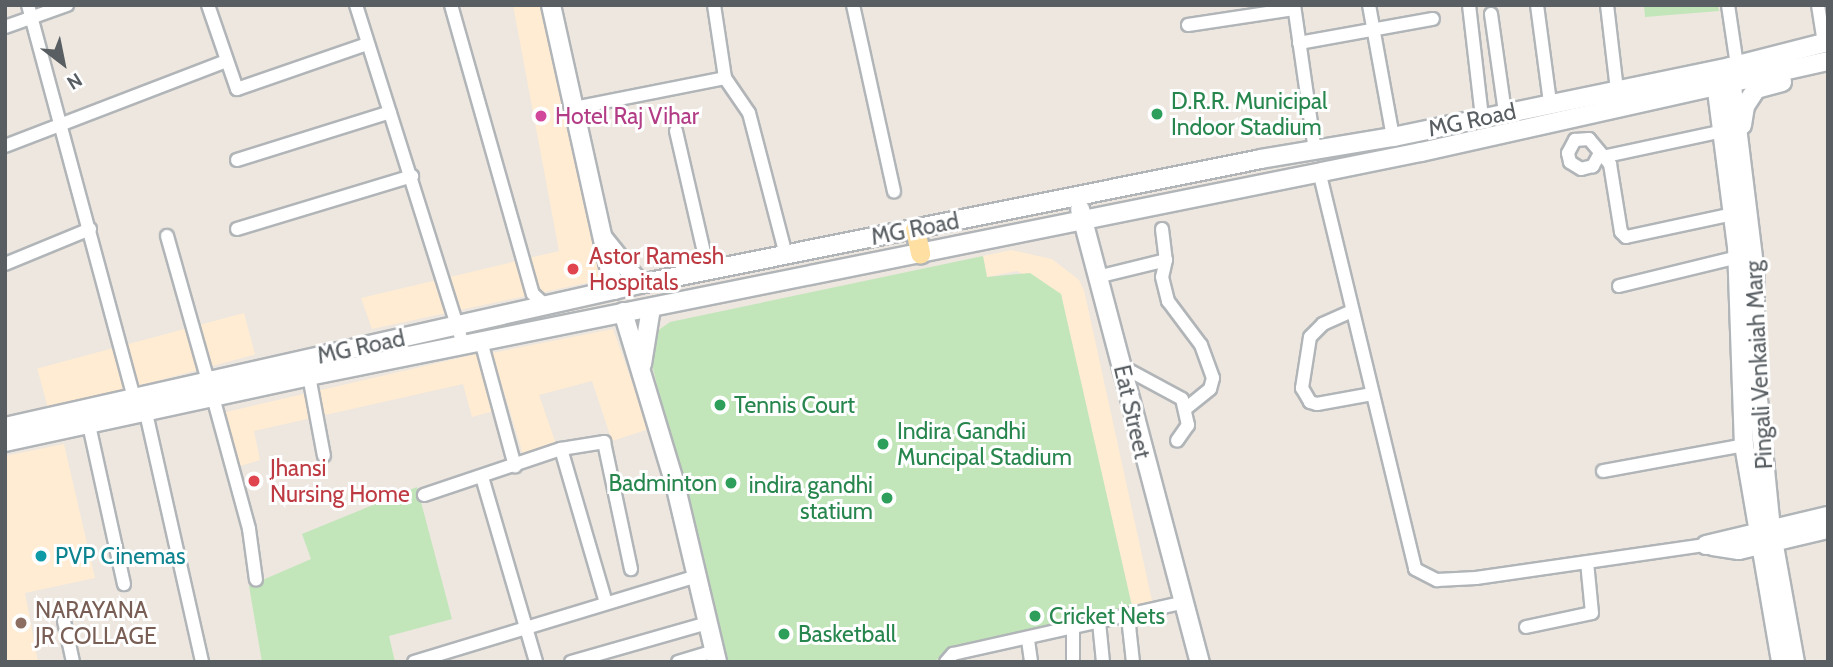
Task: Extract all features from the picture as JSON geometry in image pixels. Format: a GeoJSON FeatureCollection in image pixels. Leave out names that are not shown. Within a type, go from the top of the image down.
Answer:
{"type":"FeatureCollection","features":[{"type":"Feature","properties":{"kind":"main road"},"geometry":{"type":"LineString","coordinates":[[551,5],[614,290]]}},
{"type":"Feature","properties":{"kind":"main road","name":"MG Road"},"geometry":{"type":"LineString","coordinates":[[210,389],[309,376],[1319,171],[1671,95],[1726,73],[1826,42]]}},
{"type":"Feature","properties":{"kind":"main road","name":"MG Road"},"geometry":{"type":"LineString","coordinates":[[5,428],[140,406],[545,305],[1077,195],[1394,136],[1617,90],[1828,61]]}},
{"type":"Feature","properties":{"kind":"main road"},"geometry":{"type":"LineString","coordinates":[[1737,143],[1745,106],[1756,89],[1798,76],[1807,65]]}},
{"type":"Feature","properties":{"kind":"main road","name":"Pingali Venkaiah Marg"},"geometry":{"type":"LineString","coordinates":[[1726,73],[1722,129],[1738,257],[1737,327],[1744,445],[1795,662]]}},
{"type":"Feature","properties":{"kind":"main road","name":"Pingali Venkaiah Marg"},"geometry":{"type":"LineString","coordinates":[[1726,73],[1754,265],[1765,537],[1781,662]]}},
{"type":"Feature","properties":{"kind":"main road"},"geometry":{"type":"LineString","coordinates":[[1671,95],[1705,101],[1713,107],[1722,129]]}},
{"type":"Feature","properties":{"kind":"main road","name":"Eat Street"},"geometry":{"type":"LineString","coordinates":[[1077,195],[1181,603],[1200,662]]}},
{"type":"Feature","properties":{"kind":"main road"},"geometry":{"type":"LineString","coordinates":[[915,229],[920,253]]}},
{"type":"Feature","properties":{"kind":"main road"},"geometry":{"type":"LineString","coordinates":[[601,236],[640,284]]}},
{"type":"Feature","properties":{"kind":"main road"},"geometry":{"type":"LineString","coordinates":[[642,368],[651,307]]}},
{"type":"Feature","properties":{"kind":"main road"},"geometry":{"type":"LineString","coordinates":[[623,312],[642,368],[697,576],[715,656]]}},
{"type":"Feature","properties":{"kind":"main road"},"geometry":{"type":"LineString","coordinates":[[1737,327],[1756,329]]}},
{"type":"Feature","properties":{"kind":"main road","name":"MG Road"},"geometry":{"type":"LineString","coordinates":[[5,442],[89,425],[140,406]]}},
{"type":"Feature","properties":{"kind":"main road"},"geometry":{"type":"LineString","coordinates":[[1765,537],[1828,516]]}},
{"type":"Feature","properties":{"kind":"main road"},"geometry":{"type":"LineString","coordinates":[[1706,545],[1828,528]]}},
{"type":"Feature","properties":{"kind":"street"},"geometry":{"type":"LineString","coordinates":[[5,27],[31,11],[67,5]]}},
{"type":"Feature","properties":{"kind":"street"},"geometry":{"type":"LineString","coordinates":[[208,5],[237,89],[367,44]]}},
{"type":"Feature","properties":{"kind":"street"},"geometry":{"type":"LineString","coordinates":[[356,5],[412,176],[456,326],[472,343],[515,466]]}},
{"type":"Feature","properties":{"kind":"street"},"geometry":{"type":"LineString","coordinates":[[451,5],[533,294],[545,305]]}},
{"type":"Feature","properties":{"kind":"street"},"geometry":{"type":"LineString","coordinates":[[713,5],[725,78],[749,113],[786,255]]}},
{"type":"Feature","properties":{"kind":"street"},"geometry":{"type":"LineString","coordinates":[[853,5],[894,192]]}},
{"type":"Feature","properties":{"kind":"street"},"geometry":{"type":"LineString","coordinates":[[1369,5],[1394,136]]}},
{"type":"Feature","properties":{"kind":"street"},"geometry":{"type":"LineString","coordinates":[[1469,5],[1482,117]]}},
{"type":"Feature","properties":{"kind":"street"},"geometry":{"type":"LineString","coordinates":[[1537,5],[1550,103]]}},
{"type":"Feature","properties":{"kind":"street"},"geometry":{"type":"LineString","coordinates":[[1607,5],[1617,90]]}},
{"type":"Feature","properties":{"kind":"street"},"geometry":{"type":"LineString","coordinates":[[1726,73],[1727,5]]}},
{"type":"Feature","properties":{"kind":"street"},"geometry":{"type":"LineString","coordinates":[[1818,5],[1826,42]]}},
{"type":"Feature","properties":{"kind":"street"},"geometry":{"type":"LineString","coordinates":[[1188,25],[1294,7],[1315,151]]}},
{"type":"Feature","properties":{"kind":"street"},"geometry":{"type":"LineString","coordinates":[[31,11],[140,406],[202,662]]}},
{"type":"Feature","properties":{"kind":"street"},"geometry":{"type":"LineString","coordinates":[[1491,14],[1505,112]]}},
{"type":"Feature","properties":{"kind":"street"},"geometry":{"type":"LineString","coordinates":[[1299,43],[1433,19]]}},
{"type":"Feature","properties":{"kind":"street"},"geometry":{"type":"LineString","coordinates":[[5,146],[63,127],[226,61]]}},
{"type":"Feature","properties":{"kind":"street"},"geometry":{"type":"LineString","coordinates":[[573,108],[725,78]]}},
{"type":"Feature","properties":{"kind":"street"},"geometry":{"type":"LineString","coordinates":[[237,160],[390,112]]}},
{"type":"Feature","properties":{"kind":"street"},"geometry":{"type":"LineString","coordinates":[[1722,129],[1601,156],[1610,164],[1621,232],[1626,237],[1733,214]]}},
{"type":"Feature","properties":{"kind":"street"},"geometry":{"type":"LineString","coordinates":[[676,131],[708,270]]}},
{"type":"Feature","properties":{"kind":"street"},"geometry":{"type":"LineString","coordinates":[[1319,171],[1415,569],[1437,580],[1706,545]]}},
{"type":"Feature","properties":{"kind":"street"},"geometry":{"type":"LineString","coordinates":[[237,229],[412,176]]}},
{"type":"Feature","properties":{"kind":"street"},"geometry":{"type":"LineString","coordinates":[[5,264],[90,229]]}},
{"type":"Feature","properties":{"kind":"street"},"geometry":{"type":"LineString","coordinates":[[1162,229],[1166,260],[1162,277],[1168,301],[1201,345],[1213,379],[1210,389],[1185,408]]}},
{"type":"Feature","properties":{"kind":"street"},"geometry":{"type":"LineString","coordinates":[[167,236],[248,529],[256,580]]}},
{"type":"Feature","properties":{"kind":"street"},"geometry":{"type":"LineString","coordinates":[[1619,286],[1738,257]]}},
{"type":"Feature","properties":{"kind":"street"},"geometry":{"type":"LineString","coordinates":[[1097,278],[1166,260]]}},
{"type":"Feature","properties":{"kind":"street"},"geometry":{"type":"LineString","coordinates":[[1352,311],[1322,324],[1310,337],[1302,388],[1310,402],[1317,404],[1372,394]]}},
{"type":"Feature","properties":{"kind":"street"},"geometry":{"type":"LineString","coordinates":[[1121,366],[1176,393],[1185,408],[1188,425],[1177,441]]}},
{"type":"Feature","properties":{"kind":"street"},"geometry":{"type":"LineString","coordinates":[[309,376],[324,456]]}},
{"type":"Feature","properties":{"kind":"street"},"geometry":{"type":"LineString","coordinates":[[89,425],[124,584]]}},
{"type":"Feature","properties":{"kind":"street"},"geometry":{"type":"LineString","coordinates":[[424,495],[561,450],[604,442],[631,569]]}},
{"type":"Feature","properties":{"kind":"street"},"geometry":{"type":"LineString","coordinates":[[1603,471],[1744,445]]}},
{"type":"Feature","properties":{"kind":"street"},"geometry":{"type":"LineString","coordinates":[[561,450],[606,603]]}},
{"type":"Feature","properties":{"kind":"street"},"geometry":{"type":"LineString","coordinates":[[482,477],[536,662]]}},
{"type":"Feature","properties":{"kind":"street"},"geometry":{"type":"LineString","coordinates":[[1526,627],[1591,613],[1587,562]]}},
{"type":"Feature","properties":{"kind":"street"},"geometry":{"type":"LineString","coordinates":[[414,662],[525,626],[697,576]]}},
{"type":"Feature","properties":{"kind":"street"},"geometry":{"type":"LineString","coordinates":[[946,662],[953,654],[983,655],[1028,640],[1181,603]]}},
{"type":"Feature","properties":{"kind":"street"},"geometry":{"type":"LineString","coordinates":[[1128,617],[1133,662]]}},
{"type":"Feature","properties":{"kind":"street"},"geometry":{"type":"LineString","coordinates":[[64,621],[73,662]]}},
{"type":"Feature","properties":{"kind":"street"},"geometry":{"type":"LineString","coordinates":[[571,662],[708,622]]}},
{"type":"Feature","properties":{"kind":"street"},"geometry":{"type":"LineString","coordinates":[[1099,622],[1104,662]]}},
{"type":"Feature","properties":{"kind":"street"},"geometry":{"type":"LineString","coordinates":[[1073,629],[1073,662]]}},
{"type":"Feature","properties":{"kind":"street"},"geometry":{"type":"LineString","coordinates":[[1028,640],[1031,662]]}},
{"type":"Feature","properties":{"kind":"street"},"geometry":{"type":"LineString","coordinates":[[678,662],[715,656]]}},
{"type":"Feature","properties":{"kind":"shaded area"},"geometry":{"type":"Polygon","coordinates":[[[513,5],[541,5],[600,280],[372,329],[361,298],[559,251],[513,5]]]}},
{"type":"Feature","properties":{"kind":"shaded area"},"geometry":{"type":"Polygon","coordinates":[[[1011,250],[1052,259],[1079,280],[1084,290],[1154,610],[1134,615],[1061,294],[1017,271],[987,277],[983,256],[1011,250]]]}},
{"type":"Feature","properties":{"kind":"shaded area"},"geometry":{"type":"Polygon","coordinates":[[[244,313],[255,355],[48,410],[37,368],[244,313]]]}},
{"type":"Feature","properties":{"kind":"shaded area"},"geometry":{"type":"Polygon","coordinates":[[[613,329],[649,429],[612,441],[592,381],[539,395],[557,447],[524,458],[492,353],[613,329]]]}},
{"type":"Feature","properties":{"kind":"shaded area"},"geometry":{"type":"Polygon","coordinates":[[[481,353],[497,410],[472,417],[463,384],[254,431],[260,460],[237,467],[222,413],[481,353]]]}},
{"type":"Feature","properties":{"kind":"shaded area"},"geometry":{"type":"Polygon","coordinates":[[[64,444],[95,578],[25,593],[38,662],[5,662],[5,456],[64,444]]]}},
{"type":"Feature","properties":{"kind":"green space"},"geometry":{"type":"Polygon","coordinates":[[[1644,5],[1718,5],[1719,11],[1645,17],[1644,5]]]}},
{"type":"Feature","properties":{"kind":"green space","name":"Indira Gandhi Muncipal Stadium"},"geometry":{"type":"Polygon","coordinates":[[[983,256],[987,277],[1030,273],[1061,294],[1134,615],[948,654],[932,662],[723,662],[651,360],[653,334],[670,322],[983,256]]]}},
{"type":"Feature","properties":{"kind":"green space"},"geometry":{"type":"Polygon","coordinates":[[[417,487],[452,619],[389,636],[395,662],[262,662],[249,586],[311,559],[302,534],[417,487]]]}},
{"type":"Feature","properties":{"kind":"place","name":"D.R.R. Municipal Indoor Stadium"},"geometry":{"type":"Point","coordinates":[1157,114]}},
{"type":"Feature","properties":{"kind":"place","name":"Hotel Raj Vihar"},"geometry":{"type":"Point","coordinates":[541,116]}},
{"type":"Feature","properties":{"kind":"place","name":"Astor Ramesh Hospitals"},"geometry":{"type":"Point","coordinates":[573,269]}},
{"type":"Feature","properties":{"kind":"place","name":"Tennis Court"},"geometry":{"type":"Point","coordinates":[720,405]}},
{"type":"Feature","properties":{"kind":"place","name":"Indira Gandhi Muncipal Stadium"},"geometry":{"type":"Point","coordinates":[883,444]}},
{"type":"Feature","properties":{"kind":"place","name":"Jhansi Nursing Home"},"geometry":{"type":"Point","coordinates":[254,481]}},
{"type":"Feature","properties":{"kind":"place","name":"Badminton"},"geometry":{"type":"Point","coordinates":[731,483]}},
{"type":"Feature","properties":{"kind":"place","name":"indira gandhi statium"},"geometry":{"type":"Point","coordinates":[887,498]}},
{"type":"Feature","properties":{"kind":"place","name":"PVP Cinemas"},"geometry":{"type":"Point","coordinates":[41,556]}},
{"type":"Feature","properties":{"kind":"place","name":"Cricket Nets"},"geometry":{"type":"Point","coordinates":[1035,616]}},
{"type":"Feature","properties":{"kind":"place","name":"NARAYANA JR COLLAGE"},"geometry":{"type":"Point","coordinates":[21,623]}},
{"type":"Feature","properties":{"kind":"place","name":"Basketball"},"geometry":{"type":"Point","coordinates":[784,634]}}]}
